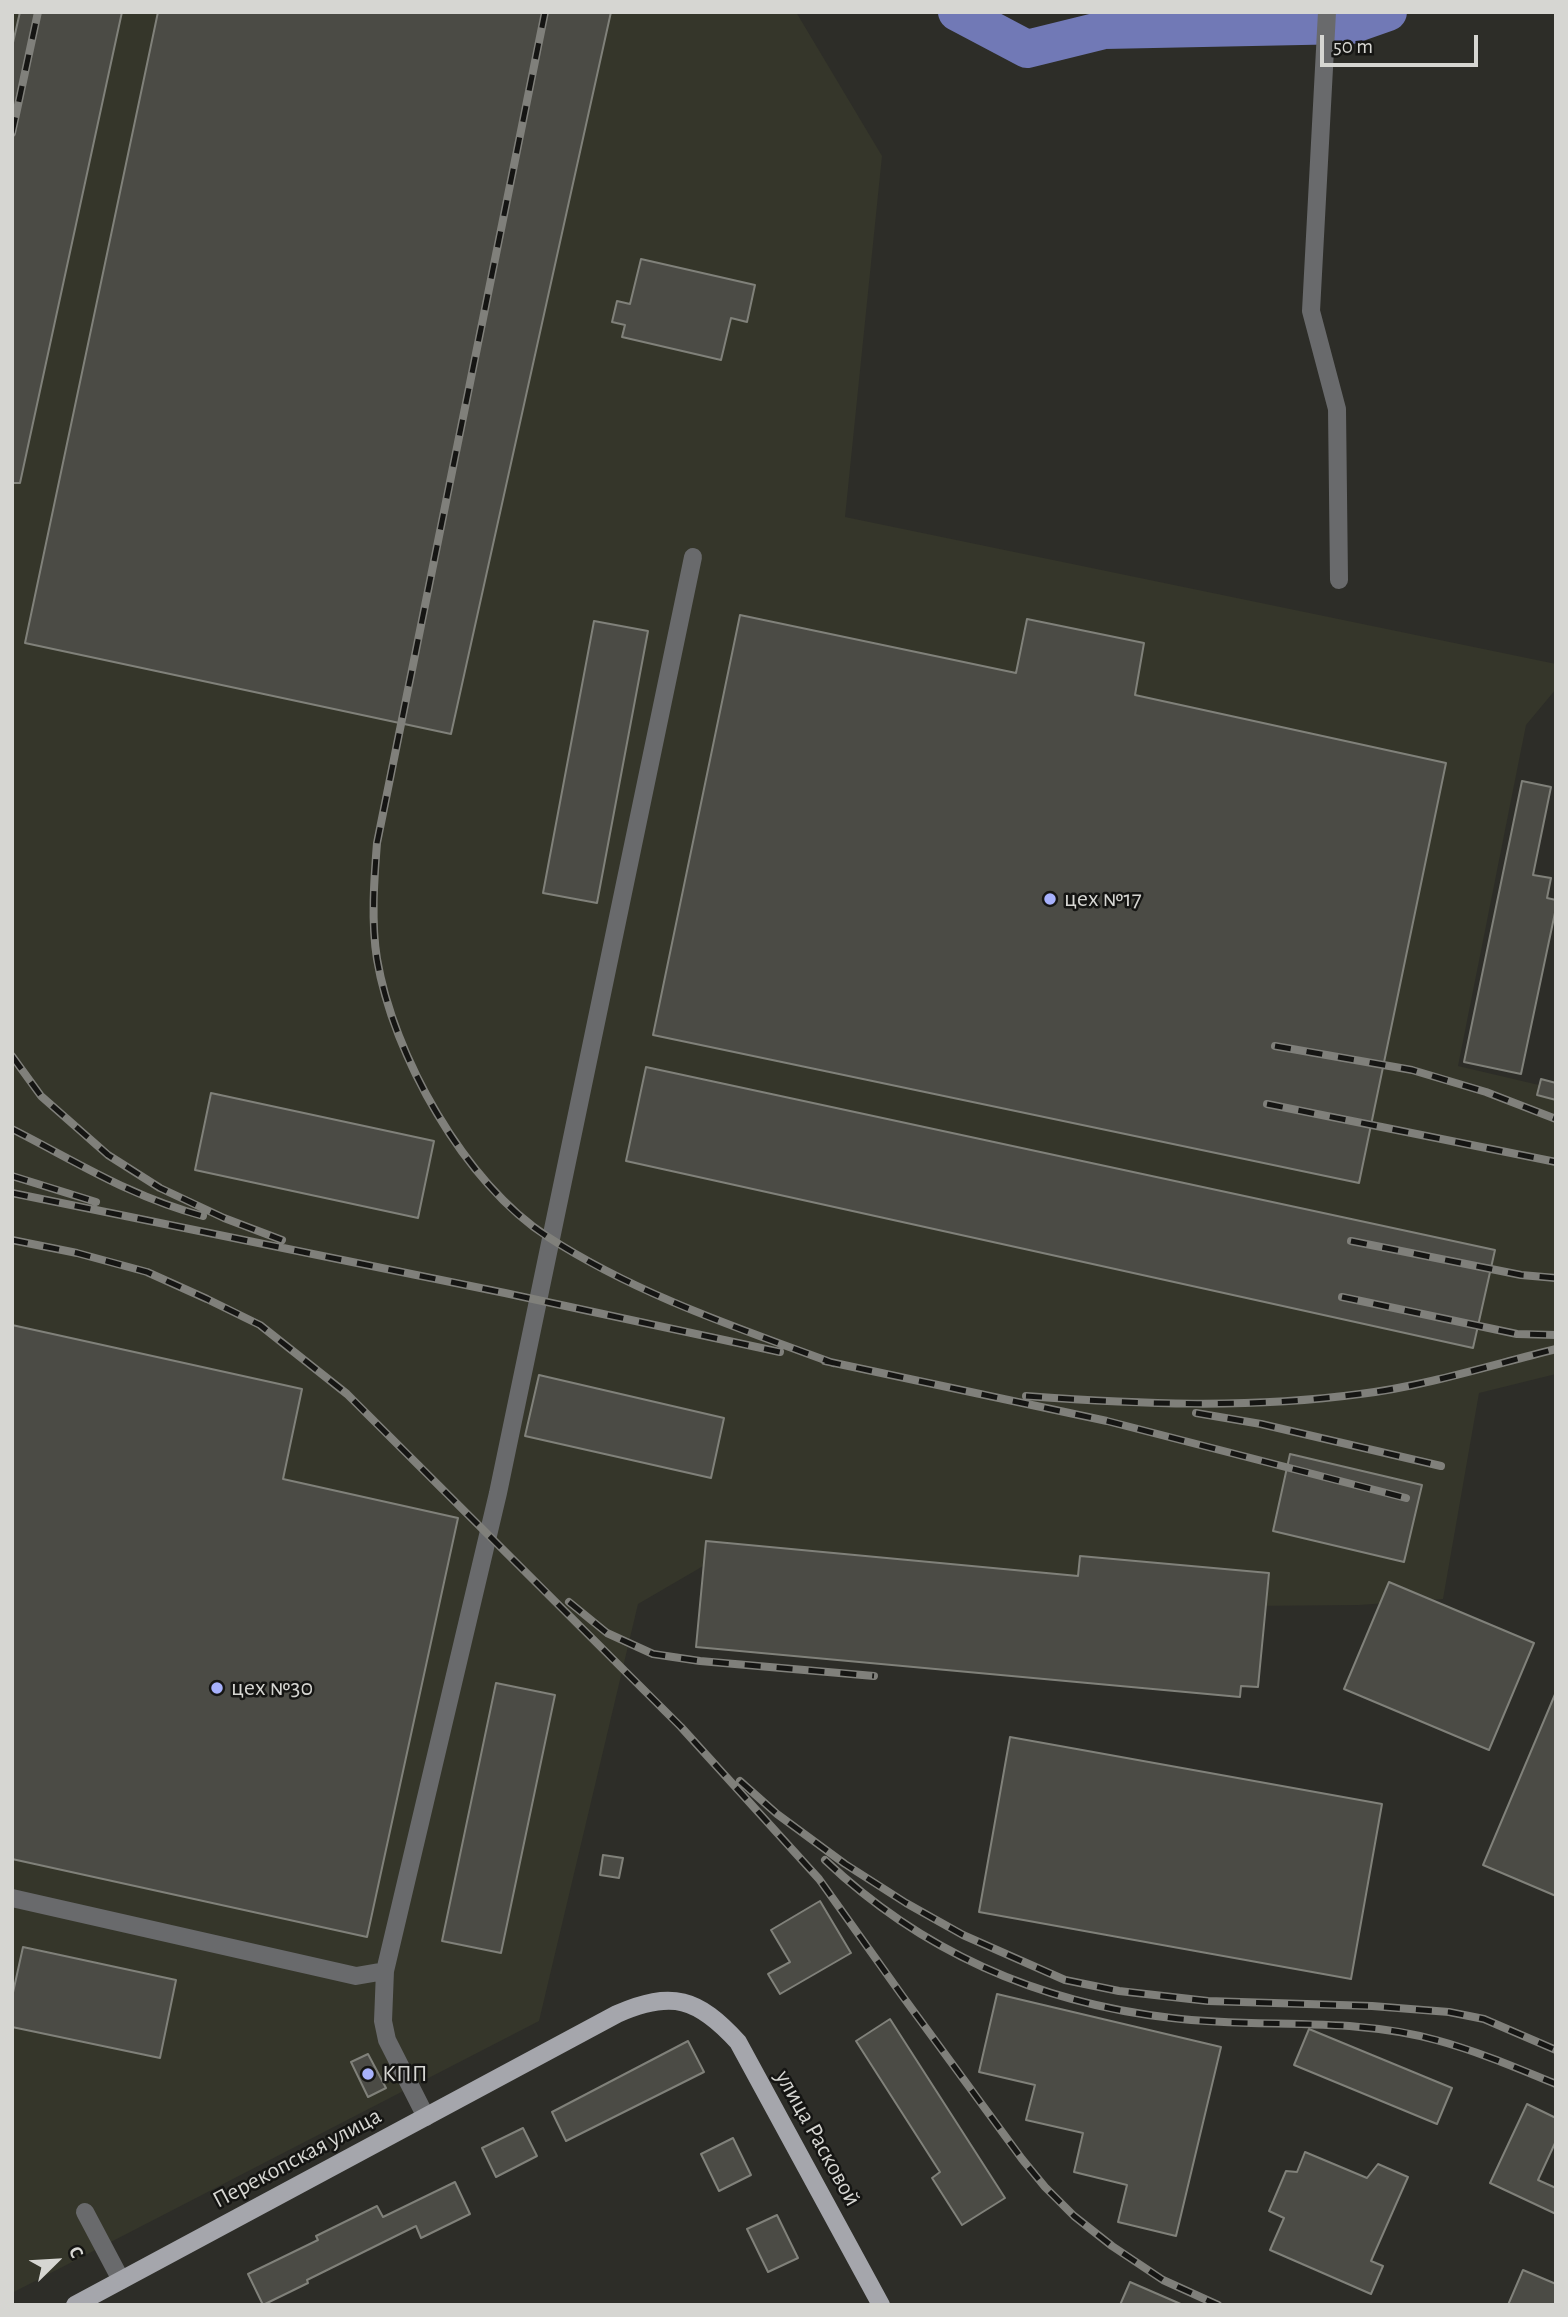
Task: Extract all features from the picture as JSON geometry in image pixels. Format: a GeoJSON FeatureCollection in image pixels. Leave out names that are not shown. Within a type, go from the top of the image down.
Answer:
{"type":"FeatureCollection","features":[{"type":"Feature","properties":{"kind":"main road","name":"Перекопская улица"},"geometry":{"type":"LineString","coordinates":[[75,2305],[636,2006],[656,2000],[681,2001],[697,2007]]}},
{"type":"Feature","properties":{"kind":"main road","name":"улица Расковой"},"geometry":{"type":"LineString","coordinates":[[697,2007],[720,2022],[738,2042],[881,2305]]}},
{"type":"Feature","properties":{"kind":"street"},"geometry":{"type":"LineString","coordinates":[[1327,14],[1311,311],[1337,410],[1339,580]]}},
{"type":"Feature","properties":{"kind":"street"},"geometry":{"type":"LineString","coordinates":[[426,2116],[387,2040],[383,2021],[385,1971],[498,1493],[693,557]]}},
{"type":"Feature","properties":{"kind":"street"},"geometry":{"type":"LineString","coordinates":[[12,1898],[356,1976],[385,1971]]}},
{"type":"Feature","properties":{"kind":"street"},"geometry":{"type":"LineString","coordinates":[[85,2212],[121,2280]]}},
{"type":"Feature","properties":{"kind":"shaded area"},"geometry":{"type":"Polygon","coordinates":[[[12,12],[796,12],[882,156],[845,517],[1556,664],[1556,689],[1526,725],[1458,1066],[1556,1089],[1556,1374],[1479,1393],[1443,1599],[1359,1605],[1246,1606],[717,1558],[638,1604],[539,2021],[12,2293],[12,12]]]}},
{"type":"Feature","properties":{"kind":"building"},"geometry":{"type":"Polygon","coordinates":[[[20,12],[122,12],[20,483],[12,483],[12,47],[20,12]]]}},
{"type":"Feature","properties":{"kind":"building"},"geometry":{"type":"Polygon","coordinates":[[[158,12],[611,12],[451,734],[25,643],[158,12]]]}},
{"type":"Feature","properties":{"kind":"building"},"geometry":{"type":"Polygon","coordinates":[[[641,259],[755,285],[747,322],[731,318],[721,360],[622,337],[625,325],[612,322],[617,301],[630,304],[641,259]]]}},
{"type":"Feature","properties":{"kind":"building","name":"цех №17"},"geometry":{"type":"Polygon","coordinates":[[[740,615],[1016,673],[1027,619],[1144,643],[1135,695],[1446,763],[1359,1183],[653,1035],[740,615]]]}},
{"type":"Feature","properties":{"kind":"building"},"geometry":{"type":"Polygon","coordinates":[[[594,621],[648,631],[597,903],[543,893],[594,621]]]}},
{"type":"Feature","properties":{"kind":"building"},"geometry":{"type":"Polygon","coordinates":[[[1522,781],[1551,787],[1533,875],[1551,878],[1547,898],[1556,900],[1556,908],[1521,1074],[1464,1062],[1522,781]]]}},
{"type":"Feature","properties":{"kind":"building"},"geometry":{"type":"Polygon","coordinates":[[[646,1067],[1495,1250],[1473,1348],[626,1161],[646,1067]]]}},
{"type":"Feature","properties":{"kind":"building"},"geometry":{"type":"Polygon","coordinates":[[[1541,1079],[1556,1083],[1556,1100],[1537,1095],[1541,1079]]]}},
{"type":"Feature","properties":{"kind":"building"},"geometry":{"type":"Polygon","coordinates":[[[211,1093],[434,1141],[418,1218],[195,1170],[211,1093]]]}},
{"type":"Feature","properties":{"kind":"building","name":"цех №30"},"geometry":{"type":"Polygon","coordinates":[[[12,1325],[302,1389],[283,1479],[458,1518],[367,1937],[12,1859],[12,1325]]]}},
{"type":"Feature","properties":{"kind":"building"},"geometry":{"type":"Polygon","coordinates":[[[539,1375],[724,1418],[711,1478],[525,1436],[539,1375]]]}},
{"type":"Feature","properties":{"kind":"building"},"geometry":{"type":"Polygon","coordinates":[[[1290,1454],[1422,1485],[1404,1562],[1273,1531],[1290,1454]]]}},
{"type":"Feature","properties":{"kind":"building"},"geometry":{"type":"Polygon","coordinates":[[[706,1541],[1078,1576],[1080,1556],[1269,1573],[1258,1687],[1241,1686],[1240,1697],[696,1647],[706,1541]]]}},
{"type":"Feature","properties":{"kind":"building"},"geometry":{"type":"Polygon","coordinates":[[[1389,1582],[1534,1643],[1489,1750],[1344,1689],[1389,1582]]]}},
{"type":"Feature","properties":{"kind":"building"},"geometry":{"type":"Polygon","coordinates":[[[496,1683],[555,1695],[501,1953],[442,1941],[496,1683]]]}},
{"type":"Feature","properties":{"kind":"building"},"geometry":{"type":"Polygon","coordinates":[[[1556,1692],[1556,1896],[1483,1865],[1556,1692]]]}},
{"type":"Feature","properties":{"kind":"building"},"geometry":{"type":"Polygon","coordinates":[[[1010,1737],[1382,1804],[1351,1979],[979,1912],[1010,1737]]]}},
{"type":"Feature","properties":{"kind":"building"},"geometry":{"type":"Polygon","coordinates":[[[603,1855],[623,1858],[619,1878],[600,1875],[603,1855]]]}},
{"type":"Feature","properties":{"kind":"building"},"geometry":{"type":"Polygon","coordinates":[[[820,1901],[851,1953],[780,1994],[768,1974],[790,1962],[771,1930],[820,1901]]]}},
{"type":"Feature","properties":{"kind":"building"},"geometry":{"type":"Polygon","coordinates":[[[23,1947],[176,1980],[160,2058],[12,2027],[12,1997],[23,1947]]]}},
{"type":"Feature","properties":{"kind":"building"},"geometry":{"type":"Polygon","coordinates":[[[997,1994],[1221,2047],[1176,2236],[1118,2222],[1127,2185],[1074,2172],[1083,2133],[1026,2120],[1035,2085],[979,2072],[997,1994]]]}},
{"type":"Feature","properties":{"kind":"building"},"geometry":{"type":"Polygon","coordinates":[[[890,2019],[1005,2198],[962,2225],[932,2178],[940,2172],[856,2041],[890,2019]]]}},
{"type":"Feature","properties":{"kind":"building"},"geometry":{"type":"Polygon","coordinates":[[[1309,2029],[1452,2088],[1437,2124],[1294,2065],[1309,2029]]]}},
{"type":"Feature","properties":{"kind":"building"},"geometry":{"type":"Polygon","coordinates":[[[688,2041],[704,2072],[566,2141],[552,2112],[688,2041]]]}},
{"type":"Feature","properties":{"kind":"building","name":"КПП"},"geometry":{"type":"Polygon","coordinates":[[[368,2054],[386,2088],[368,2097],[351,2062],[368,2054]]]}},
{"type":"Feature","properties":{"kind":"building"},"geometry":{"type":"Polygon","coordinates":[[[1527,2104],[1556,2118],[1556,2141],[1538,2180],[1556,2188],[1556,2214],[1490,2183],[1527,2104]]]}},
{"type":"Feature","properties":{"kind":"building"},"geometry":{"type":"Polygon","coordinates":[[[523,2128],[537,2156],[496,2177],[482,2148],[523,2128]]]}},
{"type":"Feature","properties":{"kind":"building"},"geometry":{"type":"Polygon","coordinates":[[[733,2138],[751,2175],[719,2191],[701,2154],[733,2138]]]}},
{"type":"Feature","properties":{"kind":"building"},"geometry":{"type":"Polygon","coordinates":[[[1305,2152],[1367,2178],[1378,2164],[1408,2177],[1371,2261],[1383,2266],[1371,2294],[1270,2250],[1284,2218],[1269,2211],[1286,2171],[1297,2172],[1305,2152]]]}},
{"type":"Feature","properties":{"kind":"building"},"geometry":{"type":"Polygon","coordinates":[[[455,2182],[470,2214],[421,2238],[416,2226],[263,2305],[248,2274],[318,2240],[316,2236],[377,2206],[383,2217],[455,2182]]]}},
{"type":"Feature","properties":{"kind":"building"},"geometry":{"type":"Polygon","coordinates":[[[777,2215],[798,2258],[768,2272],[747,2229],[777,2215]]]}},
{"type":"Feature","properties":{"kind":"building"},"geometry":{"type":"Polygon","coordinates":[[[1523,2270],[1556,2284],[1556,2305],[1508,2305],[1523,2270]]]}},
{"type":"Feature","properties":{"kind":"building"},"geometry":{"type":"Polygon","coordinates":[[[1130,2282],[1183,2305],[1120,2305],[1130,2282]]]}},
{"type":"Feature","properties":{"kind":"waterway"},"geometry":{"type":"LineString","coordinates":[[957,12],[1027,49],[1104,30],[1351,25],[1388,12]]}},
{"type":"Feature","properties":{"kind":"railway"},"geometry":{"type":"LineString","coordinates":[[12,133],[38,12]]}},
{"type":"Feature","properties":{"kind":"railway"},"geometry":{"type":"LineString","coordinates":[[545,12],[377,843],[374,887],[377,959],[399,1035],[437,1114],[489,1185],[517,1214],[548,1237],[616,1276],[687,1308],[833,1363]]}},
{"type":"Feature","properties":{"kind":"railway"},"geometry":{"type":"LineString","coordinates":[[1275,1046],[1412,1070],[1486,1092],[1556,1119]]}},
{"type":"Feature","properties":{"kind":"railway"},"geometry":{"type":"LineString","coordinates":[[12,1056],[41,1096],[108,1155],[160,1188],[224,1218],[282,1240]]}},
{"type":"Feature","properties":{"kind":"railway"},"geometry":{"type":"LineString","coordinates":[[1267,1104],[1556,1162]]}},
{"type":"Feature","properties":{"kind":"railway"},"geometry":{"type":"LineString","coordinates":[[12,1129],[128,1189],[203,1216]]}},
{"type":"Feature","properties":{"kind":"railway"},"geometry":{"type":"LineString","coordinates":[[12,1176],[96,1202]]}},
{"type":"Feature","properties":{"kind":"railway"},"geometry":{"type":"LineString","coordinates":[[12,1193],[780,1352]]}},
{"type":"Feature","properties":{"kind":"railway"},"geometry":{"type":"LineString","coordinates":[[12,1240],[77,1253],[147,1272],[207,1299],[260,1325],[347,1394],[681,1727],[819,1879],[1045,2187],[1074,2216],[1112,2246],[1163,2280],[1218,2305]]}},
{"type":"Feature","properties":{"kind":"railway"},"geometry":{"type":"LineString","coordinates":[[1351,1241],[1521,1275],[1556,1278]]}},
{"type":"Feature","properties":{"kind":"railway"},"geometry":{"type":"LineString","coordinates":[[1342,1297],[1517,1334],[1556,1335]]}},
{"type":"Feature","properties":{"kind":"railway"},"geometry":{"type":"LineString","coordinates":[[1026,1396],[1193,1404],[1318,1399],[1409,1386],[1556,1349]]}},
{"type":"Feature","properties":{"kind":"railway"},"geometry":{"type":"LineString","coordinates":[[825,1361],[1107,1421],[1406,1498]]}},
{"type":"Feature","properties":{"kind":"railway"},"geometry":{"type":"LineString","coordinates":[[1196,1413],[1261,1424],[1441,1466]]}},
{"type":"Feature","properties":{"kind":"railway"},"geometry":{"type":"LineString","coordinates":[[569,1602],[607,1633],[653,1654],[700,1661],[874,1676]]}},
{"type":"Feature","properties":{"kind":"railway"},"geometry":{"type":"LineString","coordinates":[[740,1781],[777,1814],[845,1864],[906,1903],[963,1935],[1065,1980],[1119,1991],[1208,2001],[1372,2006],[1449,2012],[1484,2019],[1556,2050]]}},
{"type":"Feature","properties":{"kind":"railway"},"geometry":{"type":"LineString","coordinates":[[825,1860],[862,1893],[901,1921],[985,1968],[1029,1986],[1123,2011],[1172,2018],[1238,2023],[1338,2025],[1404,2033],[1467,2049],[1556,2084]]}},
{"type":"Feature","properties":{"kind":"place","name":"цех №17"},"geometry":{"type":"Point","coordinates":[1050,899]}},
{"type":"Feature","properties":{"kind":"place","name":"цех №30"},"geometry":{"type":"Point","coordinates":[217,1688]}},
{"type":"Feature","properties":{"kind":"place","name":"КПП"},"geometry":{"type":"Point","coordinates":[368,2074]}}]}
